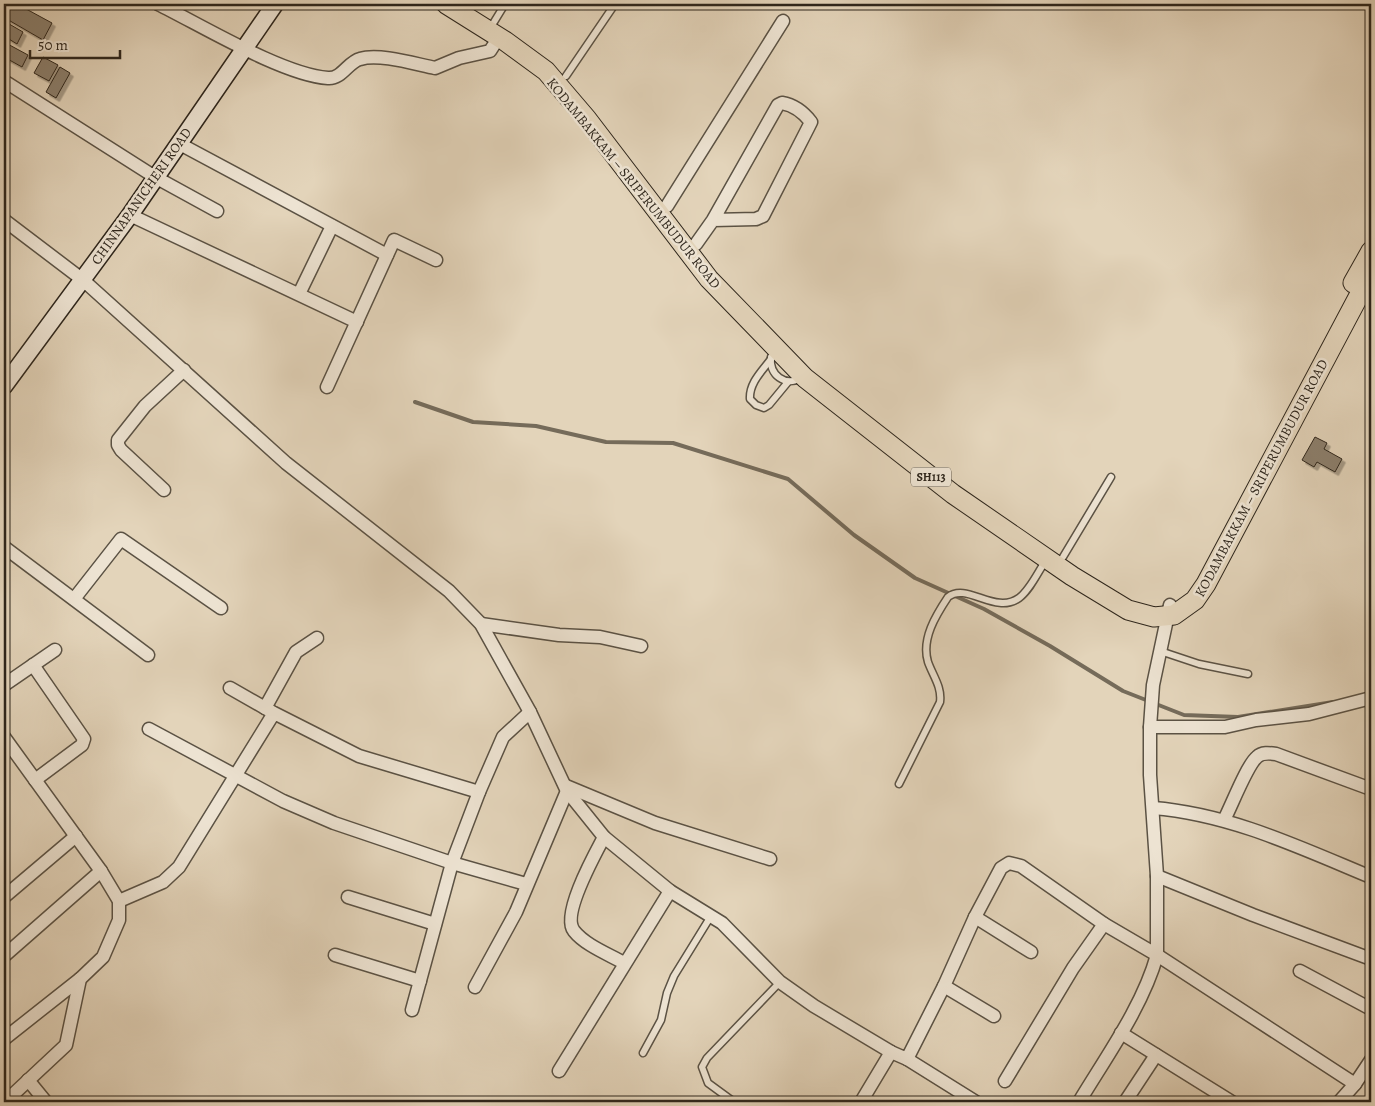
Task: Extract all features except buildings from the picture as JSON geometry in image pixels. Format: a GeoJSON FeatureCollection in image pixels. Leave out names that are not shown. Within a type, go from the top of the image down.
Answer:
{"type":"FeatureCollection","features":[{"type":"Feature","properties":{"kind":"main road","name":"KODAMBAKKAM – SRIPERUMBUDUR ROAD"},"geometry":{"type":"LineString","coordinates":[[446,4],[497,30],[560,69],[717,272],[813,370],[959,485],[1055,558],[1128,610],[1154,617],[1195,600],[1206,584],[1371,272]]}},
{"type":"Feature","properties":{"kind":"main road","name":"KODAMBAKKAM – SRIPERUMBUDUR ROAD"},"geometry":{"type":"LineString","coordinates":[[465,4],[546,71],[587,119],[709,279],[796,379],[952,494],[1055,558]]}},
{"type":"Feature","properties":{"kind":"main road","name":"KODAMBAKKAM – SRIPERUMBUDUR ROAD"},"geometry":{"type":"LineString","coordinates":[[1169,611],[1187,593],[1197,578],[1371,251]]}},
{"type":"Feature","properties":{"kind":"street"},"geometry":{"type":"LineString","coordinates":[[158,4],[280,64],[312,75],[329,78],[340,74],[351,63],[370,58],[435,68],[459,58],[490,51],[497,30]]}},
{"type":"Feature","properties":{"kind":"street","name":"CHINNAPANICHERI ROAD"},"geometry":{"type":"LineString","coordinates":[[4,386],[130,215],[275,4]]}},
{"type":"Feature","properties":{"kind":"street"},"geometry":{"type":"LineString","coordinates":[[667,206],[783,21]]}},
{"type":"Feature","properties":{"kind":"street"},"geometry":{"type":"LineString","coordinates":[[4,81],[155,177],[217,211]]}},
{"type":"Feature","properties":{"kind":"street"},"geometry":{"type":"LineString","coordinates":[[696,244],[713,220],[778,105],[782,103],[788,104],[805,114],[810,122],[808,128],[763,216],[756,219],[713,220]]}},
{"type":"Feature","properties":{"kind":"street"},"geometry":{"type":"LineString","coordinates":[[178,143],[387,255]]}},
{"type":"Feature","properties":{"kind":"street"},"geometry":{"type":"LineString","coordinates":[[130,215],[358,322]]}},
{"type":"Feature","properties":{"kind":"street"},"geometry":{"type":"LineString","coordinates":[[4,220],[83,280],[286,462],[449,591],[481,624],[530,712],[566,789],[604,837],[670,891],[722,924],[780,982],[814,1006],[891,1052],[907,1059],[976,1102]]}},
{"type":"Feature","properties":{"kind":"street"},"geometry":{"type":"LineString","coordinates":[[299,294],[332,226]]}},
{"type":"Feature","properties":{"kind":"street"},"geometry":{"type":"LineString","coordinates":[[327,387],[394,240],[436,260]]}},
{"type":"Feature","properties":{"kind":"street"},"geometry":{"type":"LineString","coordinates":[[164,490],[121,450],[118,440],[144,406],[184,370]]}},
{"type":"Feature","properties":{"kind":"street"},"geometry":{"type":"LineString","coordinates":[[74,599],[121,539],[221,608]]}},
{"type":"Feature","properties":{"kind":"street"},"geometry":{"type":"LineString","coordinates":[[4,547],[148,655]]}},
{"type":"Feature","properties":{"kind":"street"},"geometry":{"type":"LineString","coordinates":[[1079,1102],[1121,1033],[1143,992],[1158,955],[1157,876],[1150,774],[1150,727],[1153,685],[1169,611]]}},
{"type":"Feature","properties":{"kind":"street"},"geometry":{"type":"LineString","coordinates":[[481,624],[558,635],[600,637],[641,646]]}},
{"type":"Feature","properties":{"kind":"street"},"geometry":{"type":"LineString","coordinates":[[119,901],[171,877],[236,775],[270,710],[296,652],[317,638]]}},
{"type":"Feature","properties":{"kind":"street"},"geometry":{"type":"LineString","coordinates":[[4,685],[55,650]]}},
{"type":"Feature","properties":{"kind":"street"},"geometry":{"type":"LineString","coordinates":[[33,665],[84,739],[82,745],[35,780]]}},
{"type":"Feature","properties":{"kind":"street"},"geometry":{"type":"LineString","coordinates":[[230,688],[359,756],[479,792]]}},
{"type":"Feature","properties":{"kind":"street"},"geometry":{"type":"LineString","coordinates":[[1150,727],[1225,727],[1256,720],[1309,714],[1371,698]]}},
{"type":"Feature","properties":{"kind":"street"},"geometry":{"type":"LineString","coordinates":[[412,1010],[452,862],[479,792],[503,737],[530,712]]}},
{"type":"Feature","properties":{"kind":"street"},"geometry":{"type":"LineString","coordinates":[[149,729],[283,801],[334,823],[526,884]]}},
{"type":"Feature","properties":{"kind":"street"},"geometry":{"type":"LineString","coordinates":[[4,737],[101,871],[119,901],[119,920],[103,956],[80,979],[4,1039]]}},
{"type":"Feature","properties":{"kind":"street"},"geometry":{"type":"LineString","coordinates":[[1224,820],[1251,765],[1257,756],[1266,753],[1276,754],[1371,790]]}},
{"type":"Feature","properties":{"kind":"street"},"geometry":{"type":"LineString","coordinates":[[566,789],[654,823],[770,859]]}},
{"type":"Feature","properties":{"kind":"street"},"geometry":{"type":"LineString","coordinates":[[475,987],[516,912],[566,789]]}},
{"type":"Feature","properties":{"kind":"street"},"geometry":{"type":"LineString","coordinates":[[1153,808],[1186,811],[1224,820],[1276,838],[1371,877]]}},
{"type":"Feature","properties":{"kind":"street"},"geometry":{"type":"LineString","coordinates":[[4,897],[76,836]]}},
{"type":"Feature","properties":{"kind":"street"},"geometry":{"type":"LineString","coordinates":[[604,837],[586,873],[571,921],[573,929],[580,936],[624,963]]}},
{"type":"Feature","properties":{"kind":"street"},"geometry":{"type":"LineString","coordinates":[[907,1059],[1000,868],[1009,864],[1021,866],[1104,924],[1158,955],[1355,1084]]}},
{"type":"Feature","properties":{"kind":"street"},"geometry":{"type":"LineString","coordinates":[[4,956],[101,871]]}},
{"type":"Feature","properties":{"kind":"street"},"geometry":{"type":"LineString","coordinates":[[1157,876],[1253,915],[1371,959]]}},
{"type":"Feature","properties":{"kind":"street"},"geometry":{"type":"LineString","coordinates":[[559,1071],[670,891]]}},
{"type":"Feature","properties":{"kind":"street"},"geometry":{"type":"LineString","coordinates":[[348,897],[435,924]]}},
{"type":"Feature","properties":{"kind":"street"},"geometry":{"type":"LineString","coordinates":[[975,917],[1031,952]]}},
{"type":"Feature","properties":{"kind":"street"},"geometry":{"type":"LineString","coordinates":[[1005,1081],[1073,968],[1104,924]]}},
{"type":"Feature","properties":{"kind":"street"},"geometry":{"type":"LineString","coordinates":[[335,955],[420,981]]}},
{"type":"Feature","properties":{"kind":"street"},"geometry":{"type":"LineString","coordinates":[[1300,971],[1371,1008]]}},
{"type":"Feature","properties":{"kind":"street"},"geometry":{"type":"LineString","coordinates":[[5,1102],[66,1045],[80,979]]}},
{"type":"Feature","properties":{"kind":"street"},"geometry":{"type":"LineString","coordinates":[[944,986],[994,1016]]}},
{"type":"Feature","properties":{"kind":"street"},"geometry":{"type":"LineString","coordinates":[[1121,1033],[1232,1102]]}},
{"type":"Feature","properties":{"kind":"street"},"geometry":{"type":"LineString","coordinates":[[861,1102],[891,1052]]}},
{"type":"Feature","properties":{"kind":"street"},"geometry":{"type":"LineString","coordinates":[[1125,1102],[1156,1055]]}},
{"type":"Feature","properties":{"kind":"street"},"geometry":{"type":"LineString","coordinates":[[1339,1102],[1355,1084],[1371,1060]]}},
{"type":"Feature","properties":{"kind":"street"},"geometry":{"type":"LineString","coordinates":[[28,1080],[46,1102]]}},
{"type":"Feature","properties":{"kind":"lane"},"geometry":{"type":"LineString","coordinates":[[497,30],[505,4]]}},
{"type":"Feature","properties":{"kind":"lane"},"geometry":{"type":"LineString","coordinates":[[566,76],[615,4]]}},
{"type":"Feature","properties":{"kind":"lane"},"geometry":{"type":"LineString","coordinates":[[774,354],[755,379],[750,391],[750,399],[756,405],[764,408],[770,406],[796,379]]}},
{"type":"Feature","properties":{"kind":"lane"},"geometry":{"type":"LineString","coordinates":[[899,784],[940,702],[940,688],[928,661],[926,640],[948,597],[953,593],[960,592],[1003,604],[1016,600],[1024,594],[1055,558],[1111,477]]}},
{"type":"Feature","properties":{"kind":"lane"},"geometry":{"type":"LineString","coordinates":[[1160,652],[1198,664],[1248,674]]}},
{"type":"Feature","properties":{"kind":"lane"},"geometry":{"type":"LineString","coordinates":[[643,1054],[661,1020],[667,993],[674,976],[712,916]]}},
{"type":"Feature","properties":{"kind":"lane"},"geometry":{"type":"LineString","coordinates":[[734,1102],[708,1082],[702,1067],[707,1058],[780,982]]}},
{"type":"Feature","properties":{"kind":"waterway"},"geometry":{"type":"LineString","coordinates":[[415,402],[473,422],[536,426],[606,442],[673,443],[788,479],[854,535],[915,578],[984,609],[1050,646],[1123,691],[1184,715],[1238,717],[1333,702]]}}]}
